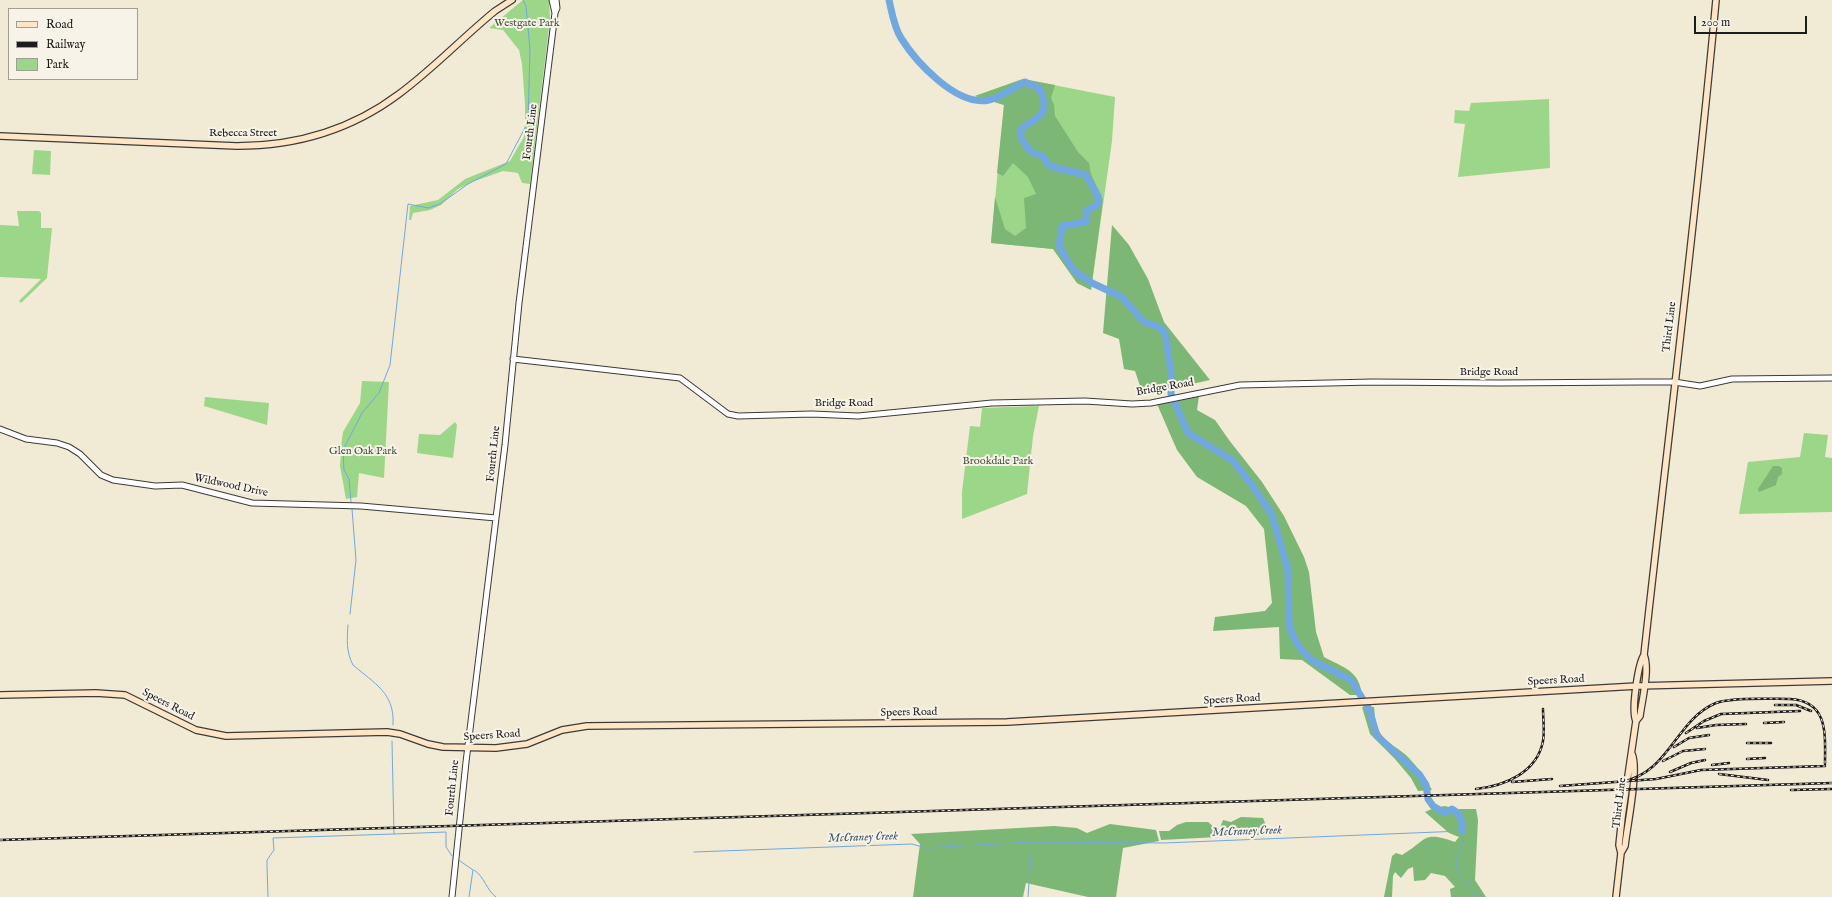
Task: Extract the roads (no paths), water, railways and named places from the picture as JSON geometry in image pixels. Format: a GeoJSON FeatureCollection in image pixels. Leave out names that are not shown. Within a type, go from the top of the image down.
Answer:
{"type":"FeatureCollection","features":[{"type":"Feature","properties":{"kind":"main road","name":"Rebecca Street"},"geometry":{"type":"LineString","coordinates":[[0,136],[237,146],[275,145],[303,140],[346,125],[381,106],[399,94],[495,11],[512,0]]}},
{"type":"Feature","properties":{"kind":"main road","name":"Third Line"},"geometry":{"type":"LineString","coordinates":[[1616,897],[1621,852],[1619,845],[1629,759],[1632,754],[1636,721],[1640,716],[1646,661],[1644,655],[1706,107],[1716,0]]}},
{"type":"Feature","properties":{"kind":"main road","name":"Third Line"},"geometry":{"type":"LineString","coordinates":[[1636,721],[1633,716],[1640,660],[1644,655]]}},
{"type":"Feature","properties":{"kind":"main road","name":"Speers Road"},"geometry":{"type":"LineString","coordinates":[[0,695],[96,693],[125,695],[196,730],[226,736],[387,732],[404,735],[430,745],[468,748],[512,747],[527,744],[570,728],[587,726],[1007,722],[1637,686],[1832,681]]}},
{"type":"Feature","properties":{"kind":"street","name":"Fourth Line"},"geometry":{"type":"LineString","coordinates":[[552,0],[555,13]]}},
{"type":"Feature","properties":{"kind":"street","name":"Fourth Line"},"geometry":{"type":"LineString","coordinates":[[452,897],[513,358],[555,13],[557,8],[556,0]]}},
{"type":"Feature","properties":{"kind":"street","name":"Bridge Road"},"geometry":{"type":"LineString","coordinates":[[513,358],[680,378],[728,414],[738,416],[812,414],[858,416],[992,403],[1085,401],[1132,404],[1151,403],[1240,385],[1373,382],[1674,382],[1700,386],[1732,379],[1832,378]]}},
{"type":"Feature","properties":{"kind":"street","name":"Wildwood Drive"},"geometry":{"type":"LineString","coordinates":[[0,428],[26,439],[57,443],[69,447],[80,454],[101,476],[113,480],[155,486],[182,485],[252,503],[361,506],[496,518]]}},
{"type":"Feature","properties":{"kind":"waterway"},"geometry":{"type":"LineString","coordinates":[[351,502],[349,479],[344,470],[343,450],[362,413],[379,393],[390,365],[408,204],[428,208],[440,204],[468,184],[506,164],[528,122],[530,50],[526,6],[523,0]]}},
{"type":"Feature","properties":{"kind":"waterway"},"geometry":{"type":"LineString","coordinates":[[889,0],[894,20],[901,38],[927,70],[951,90],[964,97],[977,100],[989,100],[1002,95],[1025,82],[1040,89],[1043,98],[1044,110],[1042,114],[1021,129],[1021,138],[1030,151],[1044,157],[1049,166],[1086,175],[1098,196],[1098,204],[1086,211],[1086,222],[1062,226],[1059,246],[1073,270],[1092,283],[1122,297],[1143,321],[1162,329],[1166,337],[1171,374],[1171,394],[1188,433],[1232,460],[1252,485],[1272,515],[1288,570],[1289,624],[1293,637],[1303,652],[1313,661],[1351,680],[1369,709],[1377,736],[1419,774],[1426,785],[1428,799],[1433,806],[1443,812],[1447,812],[1452,809],[1458,813],[1462,821],[1462,831]]}},
{"type":"Feature","properties":{"kind":"waterway"},"geometry":{"type":"LineString","coordinates":[[350,614],[356,560],[352,509]]}},
{"type":"Feature","properties":{"kind":"waterway"},"geometry":{"type":"LineString","coordinates":[[348,625],[347,635],[349,655],[353,665],[376,684],[387,697],[393,714],[393,725]]}},
{"type":"Feature","properties":{"kind":"waterway"},"geometry":{"type":"LineString","coordinates":[[392,741],[394,834],[446,832],[446,847],[452,856]]}},
{"type":"Feature","properties":{"kind":"waterway","name":"McCraney Creek"},"geometry":{"type":"LineString","coordinates":[[1028,897],[1032,842],[1164,843],[1462,831],[1463,841],[1457,857],[1456,865],[1462,877],[1478,897]]}},
{"type":"Feature","properties":{"kind":"waterway"},"geometry":{"type":"LineString","coordinates":[[268,897],[267,860],[274,850],[273,838],[394,834]]}},
{"type":"Feature","properties":{"kind":"waterway","name":"McCraney Creek"},"geometry":{"type":"LineString","coordinates":[[694,852],[912,844],[926,848],[1032,842]]}},
{"type":"Feature","properties":{"kind":"waterway"},"geometry":{"type":"LineString","coordinates":[[460,861],[473,870],[469,897]]}},
{"type":"Feature","properties":{"kind":"waterway"},"geometry":{"type":"LineString","coordinates":[[474,870],[481,876],[490,891],[496,897]]}},
{"type":"Feature","properties":{"kind":"railway"},"geometry":{"type":"LineString","coordinates":[[1621,782],[1637,777],[1651,768],[1662,758],[1691,721],[1702,711],[1716,703],[1732,700],[1790,699],[1803,701],[1812,706],[1822,721],[1825,742],[1825,764]]}},
{"type":"Feature","properties":{"kind":"railway"},"geometry":{"type":"LineString","coordinates":[[1775,705],[1796,705],[1811,711]]}},
{"type":"Feature","properties":{"kind":"railway"},"geometry":{"type":"LineString","coordinates":[[1476,789],[1497,785],[1508,781],[1518,776],[1534,762],[1540,752],[1543,741],[1543,709]]}},
{"type":"Feature","properties":{"kind":"railway"},"geometry":{"type":"LineString","coordinates":[[1686,733],[1704,721],[1721,714],[1800,711]]}},
{"type":"Feature","properties":{"kind":"railway"},"geometry":{"type":"LineString","coordinates":[[1764,723],[1784,722]]}},
{"type":"Feature","properties":{"kind":"railway"},"geometry":{"type":"LineString","coordinates":[[1697,728],[1716,725],[1746,724]]}},
{"type":"Feature","properties":{"kind":"railway"},"geometry":{"type":"LineString","coordinates":[[1674,747],[1689,738],[1709,735]]}},
{"type":"Feature","properties":{"kind":"railway"},"geometry":{"type":"LineString","coordinates":[[1747,743],[1771,743]]}},
{"type":"Feature","properties":{"kind":"railway"},"geometry":{"type":"LineString","coordinates":[[1663,761],[1683,751],[1705,749]]}},
{"type":"Feature","properties":{"kind":"railway"},"geometry":{"type":"LineString","coordinates":[[1747,759],[1765,758]]}},
{"type":"Feature","properties":{"kind":"railway"},"geometry":{"type":"LineString","coordinates":[[1670,772],[1691,763],[1705,760]]}},
{"type":"Feature","properties":{"kind":"railway"},"geometry":{"type":"LineString","coordinates":[[1712,765],[1729,763]]}},
{"type":"Feature","properties":{"kind":"railway"},"geometry":{"type":"LineString","coordinates":[[1560,786],[1656,779],[1701,770],[1825,766]]}},
{"type":"Feature","properties":{"kind":"railway"},"geometry":{"type":"LineString","coordinates":[[1719,774],[1768,780]]}},
{"type":"Feature","properties":{"kind":"railway"},"geometry":{"type":"LineString","coordinates":[[1512,782],[1552,779]]}},
{"type":"Feature","properties":{"kind":"railway"},"geometry":{"type":"LineString","coordinates":[[0,840],[1832,783]]}},
{"type":"Feature","properties":{"kind":"railway"},"geometry":{"type":"LineString","coordinates":[[1791,790],[1832,789]]}},
{"type":"Feature","properties":{"kind":"park label","name":"Westgate Park"},"geometry":{"type":"Point","coordinates":[527,24]}},
{"type":"Feature","properties":{"kind":"park label","name":"Glen Oak Park"},"geometry":{"type":"Point","coordinates":[363,452]}},
{"type":"Feature","properties":{"kind":"park label","name":"Brookdale Park"},"geometry":{"type":"Point","coordinates":[998,462]}}]}
